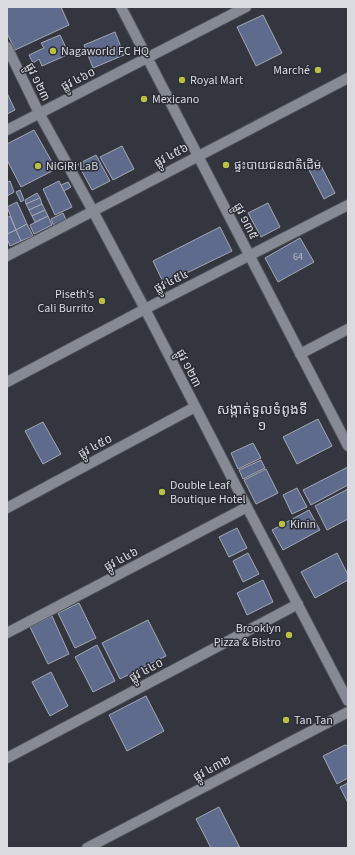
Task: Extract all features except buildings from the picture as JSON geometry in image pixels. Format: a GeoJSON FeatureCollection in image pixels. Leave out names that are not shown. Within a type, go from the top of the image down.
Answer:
{"type":"FeatureCollection","features":[{"type":"Feature","properties":{"kind":"street","name":"ផ្លូវ ១៣៥"},"geometry":{"type":"LineString","coordinates":[[121,7],[348,446]]}},
{"type":"Feature","properties":{"kind":"street","name":"ផ្លូវ ៤៦០"},"geometry":{"type":"LineString","coordinates":[[7,130],[246,7]]}},
{"type":"Feature","properties":{"kind":"street","name":"ផ្លូវ ១២៣"},"geometry":{"type":"LineString","coordinates":[[7,47],[40,113],[145,309],[348,701]]}},
{"type":"Feature","properties":{"kind":"street","name":"ផ្លូវ ៤៥៦"},"geometry":{"type":"LineString","coordinates":[[7,256],[348,78]]}},
{"type":"Feature","properties":{"kind":"street","name":"ផ្លូវ ៤៥៤"},"geometry":{"type":"LineString","coordinates":[[7,382],[145,309],[348,205]]}},
{"type":"Feature","properties":{"kind":"street"},"geometry":{"type":"LineString","coordinates":[[300,354],[348,329]]}},
{"type":"Feature","properties":{"kind":"street","name":"ផ្លូវ ៤៥០"},"geometry":{"type":"LineString","coordinates":[[7,508],[195,407]]}},
{"type":"Feature","properties":{"kind":"street","name":"ផ្លូវ ៤៤៦"},"geometry":{"type":"LineString","coordinates":[[7,633],[247,507]]}},
{"type":"Feature","properties":{"kind":"street","name":"ផ្លូវ ៤៤០"},"geometry":{"type":"LineString","coordinates":[[7,758],[298,604]]}},
{"type":"Feature","properties":{"kind":"street","name":"ផ្លូវ ៤៣២"},"geometry":{"type":"LineString","coordinates":[[87,848],[348,712]]}},
{"type":"Feature","properties":{"kind":"place","name":"Nagaworld FC HQ"},"geometry":{"type":"Point","coordinates":[53,51]}},
{"type":"Feature","properties":{"kind":"place","name":"Marché"},"geometry":{"type":"Point","coordinates":[318,70]}},
{"type":"Feature","properties":{"kind":"place","name":"Royal Mart"},"geometry":{"type":"Point","coordinates":[182,80]}},
{"type":"Feature","properties":{"kind":"place","name":"Mexicano"},"geometry":{"type":"Point","coordinates":[144,99]}},
{"type":"Feature","properties":{"kind":"place","name":"ផ្ទះបាយជនជាតិដើម"},"geometry":{"type":"Point","coordinates":[226,165]}},
{"type":"Feature","properties":{"kind":"place","name":"NiGiRi LaB"},"geometry":{"type":"Point","coordinates":[38,166]}},
{"type":"Feature","properties":{"kind":"place","name":"Piseth's Cali Burrito"},"geometry":{"type":"Point","coordinates":[102,301]}},
{"type":"Feature","properties":{"kind":"place","name":"Double Leaf Boutique Hotel"},"geometry":{"type":"Point","coordinates":[162,492]}},
{"type":"Feature","properties":{"kind":"place","name":"Kinin"},"geometry":{"type":"Point","coordinates":[282,524]}},
{"type":"Feature","properties":{"kind":"place","name":"Brooklyn Pizza & Bistro"},"geometry":{"type":"Point","coordinates":[289,635]}},
{"type":"Feature","properties":{"kind":"place","name":"Tan Tan"},"geometry":{"type":"Point","coordinates":[286,720]}},
{"type":"Feature","properties":{"kind":"district","name":"សង្កាត់ទួលទំពូងទី ១"},"geometry":{"type":"Point","coordinates":[262,418]}}]}
